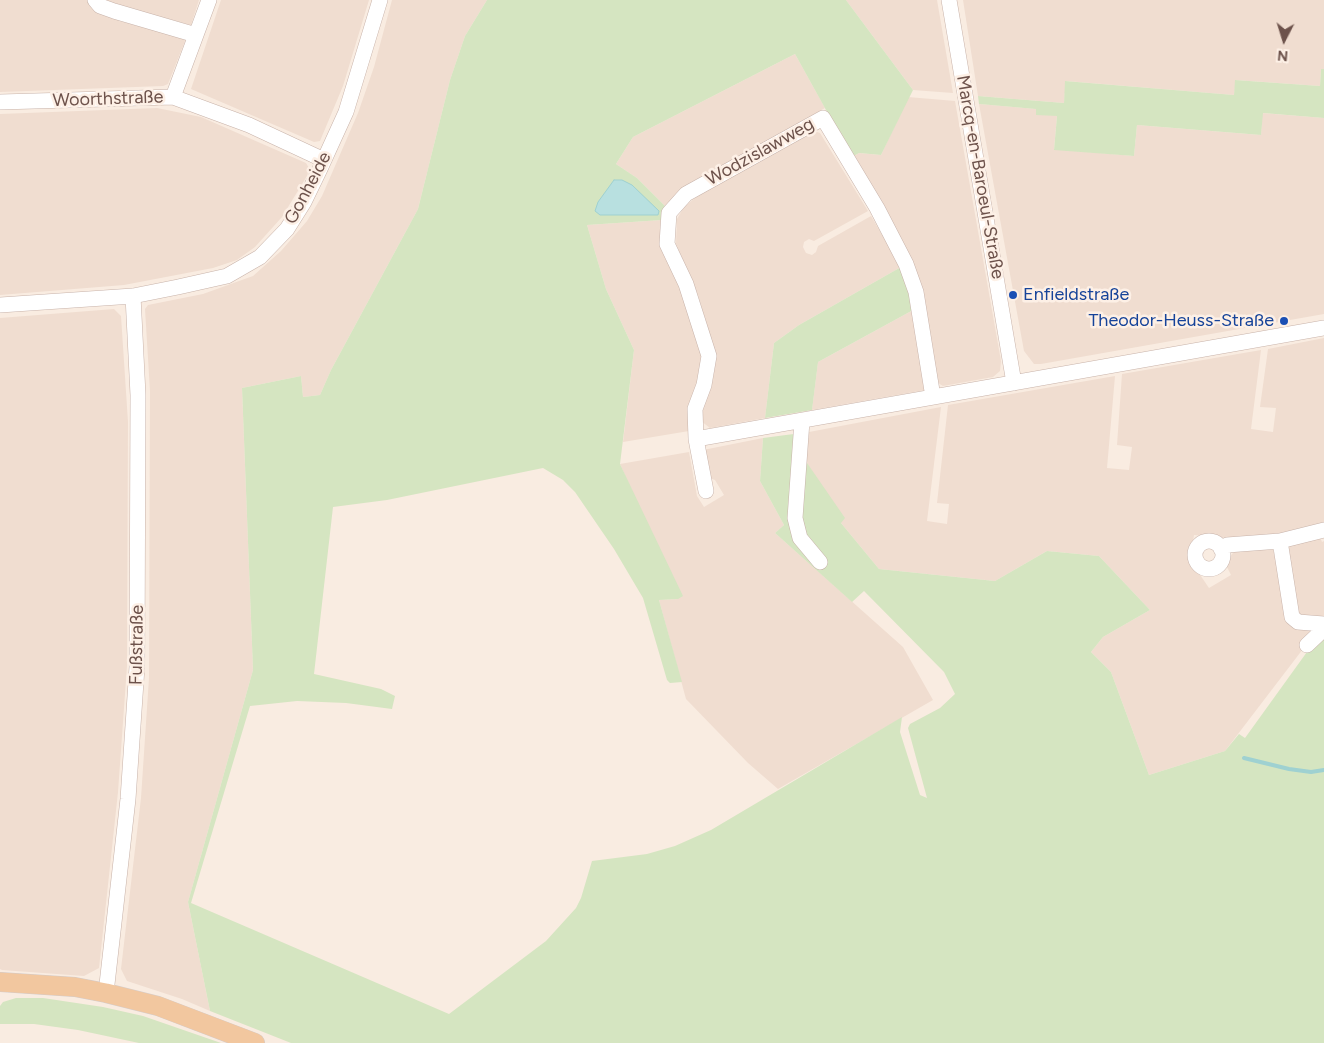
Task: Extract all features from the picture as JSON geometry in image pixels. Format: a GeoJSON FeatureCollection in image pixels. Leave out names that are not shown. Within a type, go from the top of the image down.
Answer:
{"type":"FeatureCollection","features":[{"type":"Feature","properties":{"kind":"main road"},"geometry":{"type":"LineString","coordinates":[[0,982],[75,987],[107,984],[158,1006],[255,1043]]}},
{"type":"Feature","properties":{"kind":"street"},"geometry":{"type":"LineString","coordinates":[[95,0],[100,6],[114,11],[196,35]]}},
{"type":"Feature","properties":{"kind":"street"},"geometry":{"type":"LineString","coordinates":[[173,97],[209,0]]}},
{"type":"Feature","properties":{"kind":"street","name":"Gonheide"},"geometry":{"type":"LineString","coordinates":[[0,305],[133,296],[227,276],[250,265],[260,257],[287,229],[304,202],[322,164],[346,112],[380,0]]}},
{"type":"Feature","properties":{"kind":"street","name":"Marcq-en-Baroeul-Straße"},"geometry":{"type":"LineString","coordinates":[[949,0],[1014,383]]}},
{"type":"Feature","properties":{"kind":"street","name":"Woorthstraße"},"geometry":{"type":"LineString","coordinates":[[0,102],[173,97],[249,125],[322,164]]}},
{"type":"Feature","properties":{"kind":"street","name":"Wodzislawweg"},"geometry":{"type":"LineString","coordinates":[[696,439],[695,410],[704,385],[709,356],[686,284],[668,244],[669,213],[686,194],[823,118],[877,208],[906,264],[916,292],[933,398]]}},
{"type":"Feature","properties":{"kind":"street","name":"Fußstraße"},"geometry":{"type":"LineString","coordinates":[[107,984],[128,799],[138,667],[138,395],[133,296]]}},
{"type":"Feature","properties":{"kind":"street"},"geometry":{"type":"LineString","coordinates":[[706,492],[696,439],[1324,328]]}},
{"type":"Feature","properties":{"kind":"street"},"geometry":{"type":"LineString","coordinates":[[802,421],[795,518],[800,538],[820,562]]}},
{"type":"Feature","properties":{"kind":"street"},"geometry":{"type":"LineString","coordinates":[[1222,549],[1227,545],[1280,541],[1324,530]]}},
{"type":"Feature","properties":{"kind":"street"},"geometry":{"type":"LineString","coordinates":[[1280,541],[1292,617],[1298,622],[1324,624]]}},
{"type":"Feature","properties":{"kind":"street"},"geometry":{"type":"LineString","coordinates":[[1307,645],[1324,630]]}},
{"type":"Feature","properties":{"kind":"shaded area"},"geometry":{"type":"Polygon","coordinates":[[[0,0],[88,0],[120,17],[119,21],[183,37],[185,41],[168,84],[163,86],[0,92],[0,0]]]}},
{"type":"Feature","properties":{"kind":"shaded area"},"geometry":{"type":"Polygon","coordinates":[[[105,0],[199,0],[191,25],[119,6],[105,0]]]}},
{"type":"Feature","properties":{"kind":"shaded area"},"geometry":{"type":"Polygon","coordinates":[[[221,0],[369,0],[343,86],[320,141],[314,142],[191,89],[221,0]]]}},
{"type":"Feature","properties":{"kind":"shaded area"},"geometry":{"type":"Polygon","coordinates":[[[392,0],[487,0],[465,36],[450,80],[418,209],[331,370],[320,395],[303,397],[301,376],[242,388],[253,670],[188,902],[210,1011],[182,999],[127,981],[121,969],[141,798],[149,678],[150,391],[145,309],[148,305],[203,294],[253,276],[281,251],[307,221],[322,196],[358,113],[374,67],[392,0]]]}},
{"type":"Feature","properties":{"kind":"shaded area"},"geometry":{"type":"Polygon","coordinates":[[[846,0],[937,0],[953,93],[913,90],[846,0]]]}},
{"type":"Feature","properties":{"kind":"shaded area"},"geometry":{"type":"Polygon","coordinates":[[[963,0],[1324,0],[1324,69],[1321,69],[1320,86],[1236,80],[1234,95],[1066,81],[1064,103],[978,96],[963,0]]]}},
{"type":"Feature","properties":{"kind":"shaded area"},"geometry":{"type":"Polygon","coordinates":[[[795,54],[825,108],[720,168],[667,208],[637,178],[616,164],[633,137],[795,54]]]}},
{"type":"Feature","properties":{"kind":"shaded area"},"geometry":{"type":"Polygon","coordinates":[[[908,97],[955,101],[1001,361],[1000,371],[993,377],[943,386],[938,383],[923,300],[852,157],[859,153],[881,155],[908,97]]]}},
{"type":"Feature","properties":{"kind":"shaded area"},"geometry":{"type":"Polygon","coordinates":[[[979,104],[1037,109],[1057,116],[1054,149],[1134,156],[1137,125],[1261,135],[1262,113],[1324,118],[1324,314],[1034,364],[1024,351],[979,104]]]}},
{"type":"Feature","properties":{"kind":"shaded area"},"geometry":{"type":"Polygon","coordinates":[[[157,108],[201,117],[306,163],[309,168],[307,176],[282,217],[255,247],[237,260],[213,268],[124,285],[0,295],[0,114],[157,108]]]}},
{"type":"Feature","properties":{"kind":"shaded area"},"geometry":{"type":"Polygon","coordinates":[[[814,131],[820,133],[868,211],[814,241],[809,239],[804,242],[803,247],[806,253],[812,255],[816,252],[818,246],[871,216],[901,267],[799,325],[774,343],[765,418],[710,428],[701,421],[702,411],[713,380],[716,355],[698,295],[676,244],[677,219],[684,207],[700,194],[814,131]]]}},
{"type":"Feature","properties":{"kind":"shaded area"},"geometry":{"type":"Polygon","coordinates":[[[662,220],[702,355],[699,377],[689,405],[689,431],[623,442],[634,350],[606,289],[587,225],[662,220]]]}},
{"type":"Feature","properties":{"kind":"shaded area"},"geometry":{"type":"Polygon","coordinates":[[[114,309],[121,316],[128,422],[127,666],[118,792],[99,968],[84,976],[2,970],[0,969],[0,318],[114,309]]]}},
{"type":"Feature","properties":{"kind":"shaded area"},"geometry":{"type":"Polygon","coordinates":[[[915,309],[925,390],[812,410],[818,362],[915,309]]]}},
{"type":"Feature","properties":{"kind":"shaded area"},"geometry":{"type":"Polygon","coordinates":[[[1324,338],[1324,525],[1295,532],[1230,538],[1194,535],[1190,560],[1209,588],[1231,575],[1227,567],[1231,555],[1236,550],[1273,549],[1290,622],[1294,629],[1313,626],[1306,645],[1225,751],[1149,775],[1111,672],[1091,652],[1103,637],[1150,610],[1099,556],[1047,551],[995,581],[879,569],[841,523],[805,460],[809,432],[941,407],[927,521],[947,524],[949,504],[937,503],[948,405],[1115,376],[1107,468],[1129,470],[1132,447],[1117,445],[1122,374],[1261,350],[1251,429],[1273,432],[1276,408],[1260,407],[1268,349],[1324,338]]]}},
{"type":"Feature","properties":{"kind":"shaded area"},"geometry":{"type":"Polygon","coordinates":[[[763,438],[760,481],[784,525],[775,533],[903,647],[933,700],[778,789],[748,763],[686,699],[659,600],[678,599],[620,464],[689,452],[697,496],[704,507],[724,495],[715,480],[707,477],[703,450],[763,438]]]}},
{"type":"Feature","properties":{"kind":"shaded area"},"geometry":{"type":"Polygon","coordinates":[[[1320,537],[1322,542],[1324,541],[1324,616],[1306,619],[1299,617],[1288,545],[1320,537]]]}},
{"type":"Feature","properties":{"kind":"green space"},"geometry":{"type":"Polygon","coordinates":[[[487,0],[846,0],[913,90],[881,155],[859,153],[852,157],[795,54],[633,137],[616,164],[637,178],[667,208],[662,220],[587,225],[606,289],[634,350],[620,464],[683,596],[678,599],[659,600],[682,682],[670,683],[667,680],[643,598],[614,549],[575,492],[563,480],[543,468],[387,500],[333,507],[314,674],[381,689],[395,696],[392,709],[346,703],[297,701],[250,706],[191,903],[449,1014],[546,941],[576,908],[581,898],[592,861],[647,854],[675,846],[711,830],[902,717],[900,732],[920,795],[927,798],[908,728],[910,724],[940,708],[955,694],[944,672],[864,591],[852,602],[775,533],[784,525],[760,481],[763,438],[809,432],[805,460],[845,518],[841,523],[879,569],[995,581],[1047,551],[1099,556],[1150,610],[1103,637],[1091,652],[1111,672],[1149,775],[1225,751],[1239,734],[1245,738],[1312,645],[1324,634],[1324,1043],[291,1043],[210,1011],[188,902],[253,670],[242,388],[301,376],[303,397],[320,395],[331,370],[418,209],[450,80],[465,36],[487,0]]]}},
{"type":"Feature","properties":{"kind":"green space"},"geometry":{"type":"Polygon","coordinates":[[[1321,69],[1324,69],[1324,118],[1263,113],[1261,135],[1137,125],[1134,156],[1054,150],[1057,116],[1036,115],[1036,109],[979,104],[978,96],[1064,103],[1065,81],[1234,95],[1235,80],[1320,86],[1321,69]]]}},
{"type":"Feature","properties":{"kind":"green space"},"geometry":{"type":"Polygon","coordinates":[[[901,267],[915,309],[818,362],[812,410],[765,418],[774,343],[799,325],[901,267]]]}},
{"type":"Feature","properties":{"kind":"green space"},"geometry":{"type":"Polygon","coordinates":[[[16,998],[43,998],[103,1007],[143,1016],[221,1043],[139,1043],[78,1030],[34,1024],[0,1024],[0,1006],[3,1002],[16,998]]]}},
{"type":"Feature","properties":{"kind":"water"},"geometry":{"type":"Polygon","coordinates":[[[614,180],[622,180],[632,185],[659,211],[658,215],[600,215],[595,211],[598,202],[614,180]]]}},
{"type":"Feature","properties":{"kind":"waterway"},"geometry":{"type":"LineString","coordinates":[[1244,758],[1289,769],[1311,772],[1324,770]]}},
{"type":"Feature","properties":{"kind":"place","name":"Enfieldstraße"},"geometry":{"type":"Point","coordinates":[1013,295]}},
{"type":"Feature","properties":{"kind":"place","name":"Theodor-Heuss-Straße"},"geometry":{"type":"Point","coordinates":[1284,321]}}]}
